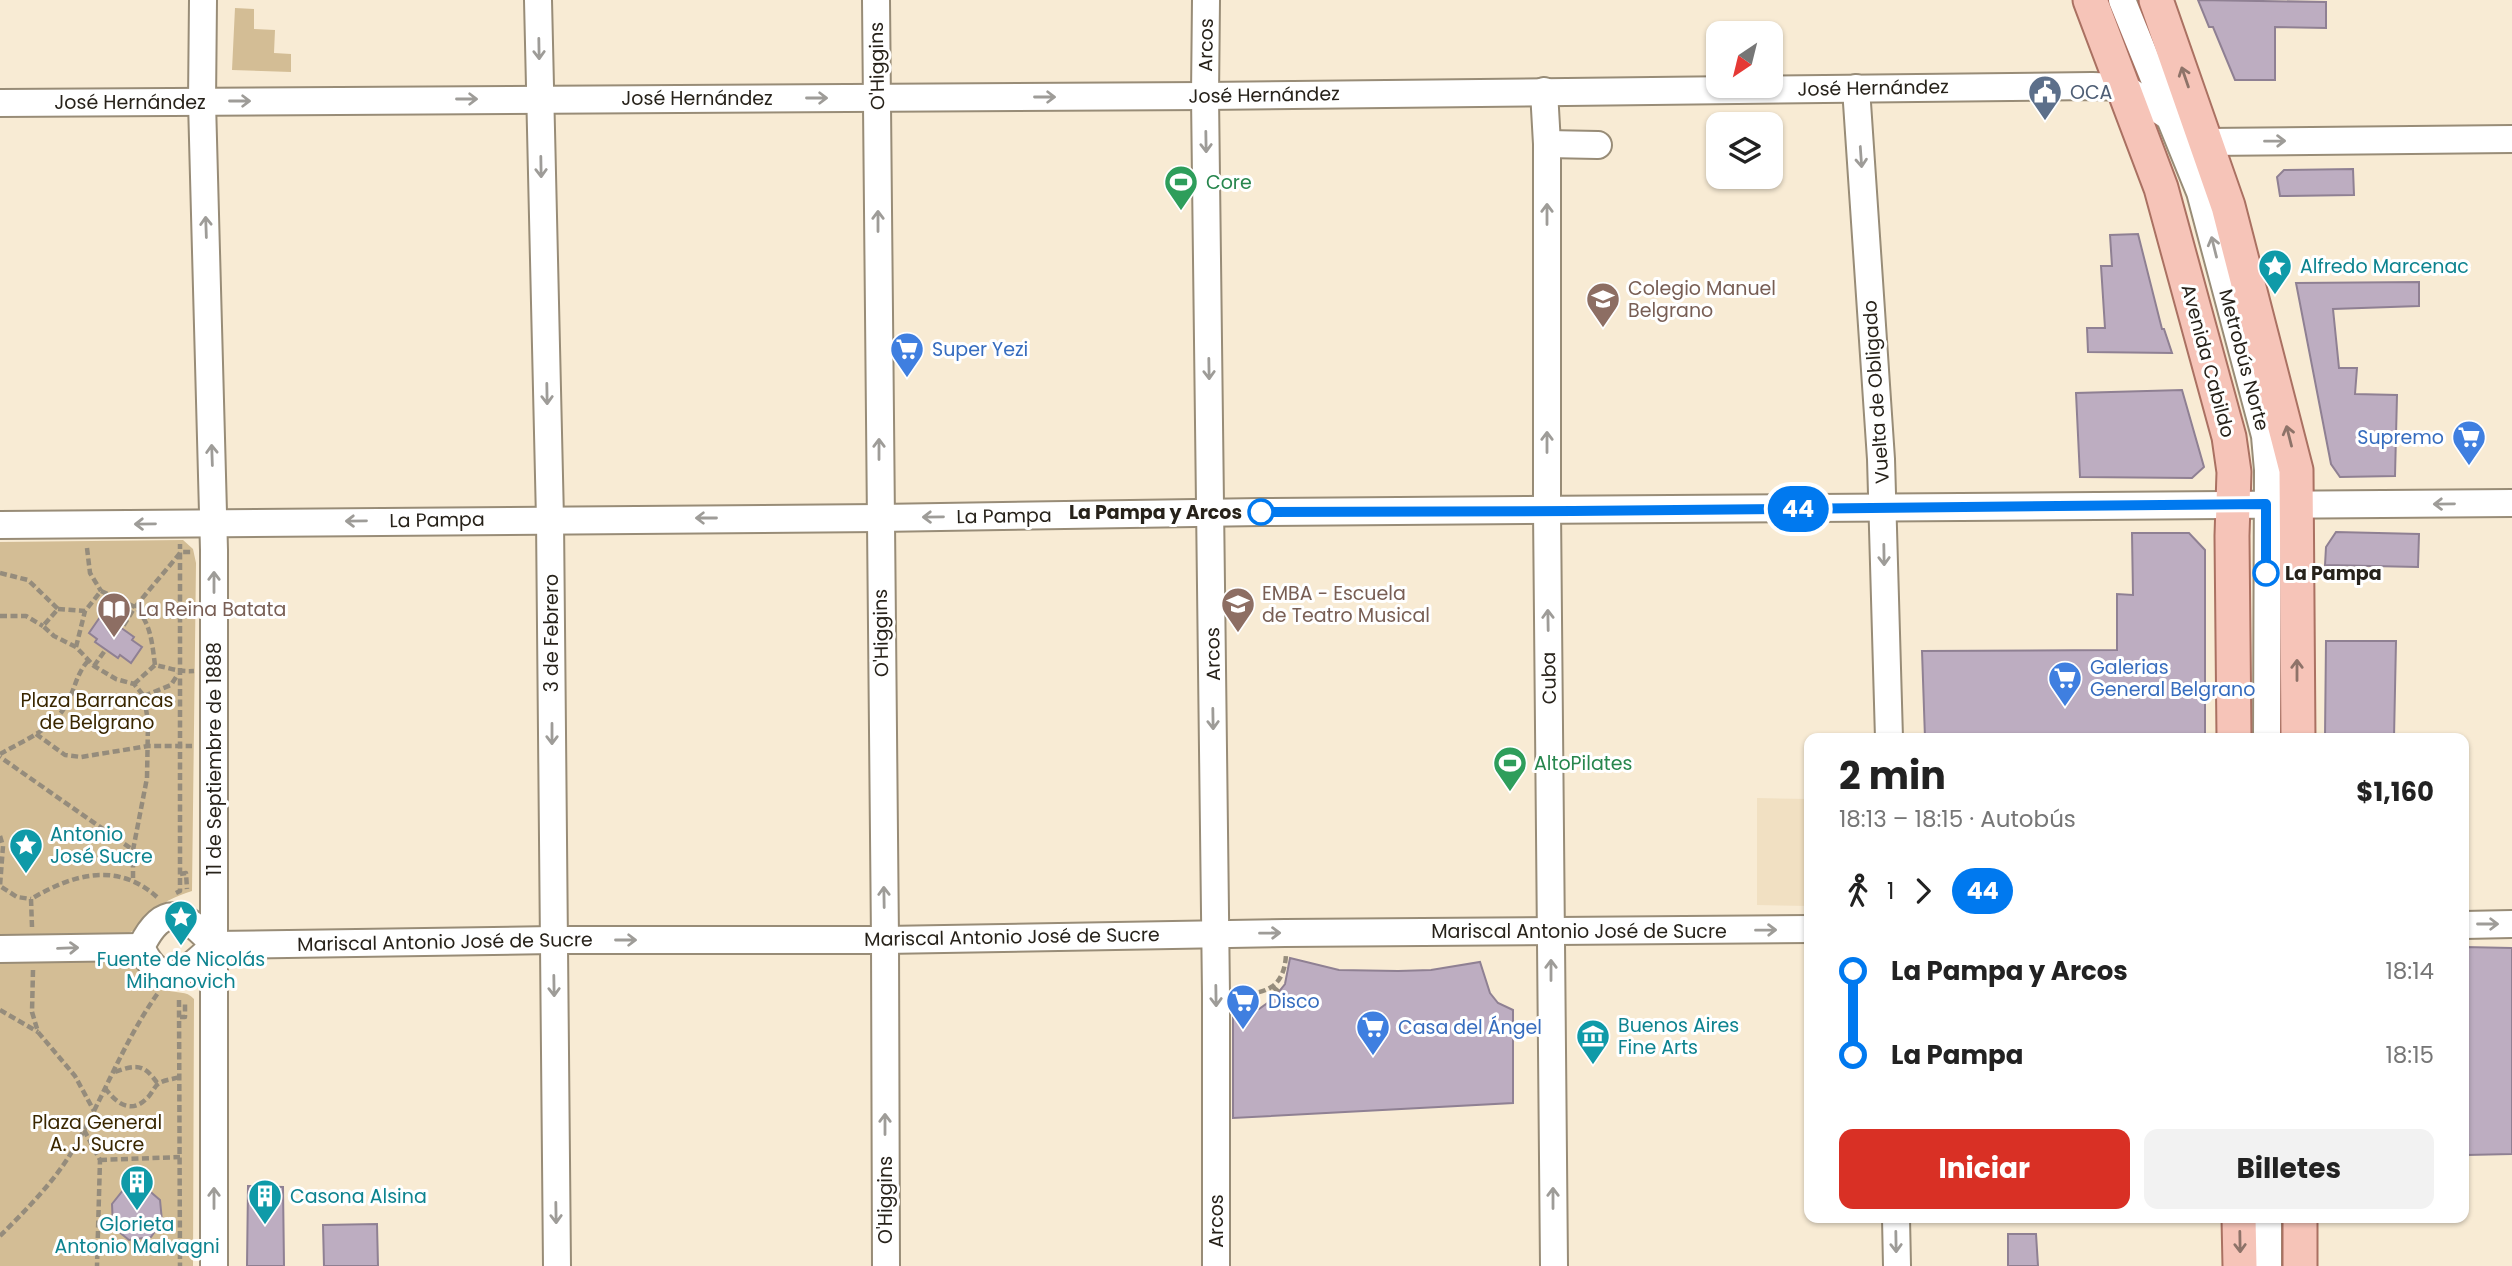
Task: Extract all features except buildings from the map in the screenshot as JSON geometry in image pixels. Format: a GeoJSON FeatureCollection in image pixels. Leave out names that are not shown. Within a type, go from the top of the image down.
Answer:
{"type":"FeatureCollection","features":[{"type":"Feature","properties":{"kind":"main road","name":"Avenida Cabildo"},"geometry":{"type":"LineString","coordinates":[[2090,0],[2136,95],[2221,405],[2233,462],[2261,504],[2297,733]]}},
{"type":"Feature","properties":{"kind":"main road","name":"Avenida Cabildo"},"geometry":{"type":"LineString","coordinates":[[2156,0],[2228,206],[2291,442],[2296,470],[2261,504],[2235,733]]}},
{"type":"Feature","properties":{"kind":"main road"},"geometry":{"type":"LineString","coordinates":[[2239,1223],[2240,1266]]}},
{"type":"Feature","properties":{"kind":"main road"},"geometry":{"type":"LineString","coordinates":[[2300,1223],[2300,1266]]}},
{"type":"Feature","properties":{"kind":"street","name":"11 de Septiembre de 1888"},"geometry":{"type":"LineString","coordinates":[[203,0],[202,102],[214,550],[214,1266]]}},
{"type":"Feature","properties":{"kind":"street","name":"3 de Febrero"},"geometry":{"type":"LineString","coordinates":[[538,0],[550,519],[557,1266]]}},
{"type":"Feature","properties":{"kind":"street","name":"O'Higgins"},"geometry":{"type":"LineString","coordinates":[[876,0],[886,1266]]}},
{"type":"Feature","properties":{"kind":"street","name":"Arcos"},"geometry":{"type":"LineString","coordinates":[[1206,0],[1216,995],[1216,1266]]}},
{"type":"Feature","properties":{"kind":"street"},"geometry":{"type":"LineString","coordinates":[[2106,0],[2136,95],[2207,142],[2512,139]]}},
{"type":"Feature","properties":{"kind":"street","name":"Metrobús Norte"},"geometry":{"type":"LineString","coordinates":[[2122,0],[2200,192],[2266,436],[2268,470],[2261,504],[2251,733]]}},
{"type":"Feature","properties":{"kind":"street","name":"José Hernández"},"geometry":{"type":"LineString","coordinates":[[0,103],[1205,96],[1856,88],[2136,95]]}},
{"type":"Feature","properties":{"kind":"street","name":"Vuelta de Obligado"},"geometry":{"type":"LineString","coordinates":[[1856,88],[1883,508],[1888,733]]}},
{"type":"Feature","properties":{"kind":"street","name":"Cuba"},"geometry":{"type":"LineString","coordinates":[[1544,91],[1547,144],[1553,1266]]}},
{"type":"Feature","properties":{"kind":"street"},"geometry":{"type":"LineString","coordinates":[[1547,144],[1598,145]]}},
{"type":"Feature","properties":{"kind":"street","name":"La Pampa"},"geometry":{"type":"LineString","coordinates":[[0,525],[2512,503]]}},
{"type":"Feature","properties":{"kind":"street","name":"Metrobús Norte"},"geometry":{"type":"LineString","coordinates":[[2261,504],[2266,733]]}},
{"type":"Feature","properties":{"kind":"street"},"geometry":{"type":"LineString","coordinates":[[175,916],[188,919],[214,945],[188,970],[176,974],[156,970],[148,962],[141,947],[156,923],[175,916]]}},
{"type":"Feature","properties":{"kind":"street"},"geometry":{"type":"LineString","coordinates":[[2469,925],[2512,924]]}},
{"type":"Feature","properties":{"kind":"street","name":"Mariscal Antonio José de Sucre"},"geometry":{"type":"LineString","coordinates":[[214,945],[1804,929]]}},
{"type":"Feature","properties":{"kind":"street"},"geometry":{"type":"LineString","coordinates":[[0,949],[141,947]]}},
{"type":"Feature","properties":{"kind":"street"},"geometry":{"type":"LineString","coordinates":[[1896,1223],[1897,1266]]}},
{"type":"Feature","properties":{"kind":"street"},"geometry":{"type":"LineString","coordinates":[[2268,1223],[2268,1266]]}},
{"type":"Feature","properties":{"kind":"street"},"geometry":{"type":"LineString","coordinates":[[2286,1223],[2286,1266]]}},
{"type":"Feature","properties":{"kind":"path"},"geometry":{"type":"LineString","coordinates":[[180,523],[180,887]]}},
{"type":"Feature","properties":{"kind":"path"},"geometry":{"type":"LineString","coordinates":[[122,628],[135,607],[181,552],[214,550]]}},
{"type":"Feature","properties":{"kind":"path"},"geometry":{"type":"LineString","coordinates":[[86,554],[90,573],[101,591],[135,607],[144,616],[150,632],[155,665]]}},
{"type":"Feature","properties":{"kind":"path"},"geometry":{"type":"LineString","coordinates":[[0,573],[28,580],[58,609],[85,611]]}},
{"type":"Feature","properties":{"kind":"path"},"geometry":{"type":"LineString","coordinates":[[76,648],[85,611],[101,591]]}},
{"type":"Feature","properties":{"kind":"path"},"geometry":{"type":"LineString","coordinates":[[43,626],[58,609]]}},
{"type":"Feature","properties":{"kind":"path"},"geometry":{"type":"LineString","coordinates":[[0,616],[26,616],[76,648],[94,666],[116,679],[134,684],[144,696],[148,746],[147,778],[133,850],[133,879]]}},
{"type":"Feature","properties":{"kind":"path"},"geometry":{"type":"LineString","coordinates":[[94,666],[106,649]]}},
{"type":"Feature","properties":{"kind":"path"},"geometry":{"type":"LineString","coordinates":[[88,661],[78,672],[65,709],[52,723],[0,756],[133,850]]}},
{"type":"Feature","properties":{"kind":"path"},"geometry":{"type":"LineString","coordinates":[[155,665],[178,673]]}},
{"type":"Feature","properties":{"kind":"path"},"geometry":{"type":"LineString","coordinates":[[134,684],[155,665]]}},
{"type":"Feature","properties":{"kind":"path"},"geometry":{"type":"LineString","coordinates":[[144,696],[171,685],[178,673],[185,671]]}},
{"type":"Feature","properties":{"kind":"path"},"geometry":{"type":"LineString","coordinates":[[36,734],[65,755],[81,757],[148,746],[187,746]]}},
{"type":"Feature","properties":{"kind":"path"},"geometry":{"type":"LineString","coordinates":[[0,836],[3,846],[0,886],[17,897],[31,899],[56,884],[77,877],[109,876],[133,879],[157,898]]}},
{"type":"Feature","properties":{"kind":"path"},"geometry":{"type":"LineString","coordinates":[[180,874],[187,873],[187,889]]}},
{"type":"Feature","properties":{"kind":"path"},"geometry":{"type":"LineString","coordinates":[[31,899],[32,924]]}},
{"type":"Feature","properties":{"kind":"path"},"geometry":{"type":"LineString","coordinates":[[1216,995],[1260,994],[1273,987],[1282,975],[1285,964],[1285,933]]}},
{"type":"Feature","properties":{"kind":"path"},"geometry":{"type":"LineString","coordinates":[[34,972],[32,1012],[38,1032]]}},
{"type":"Feature","properties":{"kind":"path"},"geometry":{"type":"LineString","coordinates":[[1273,987],[1279,992]]}},
{"type":"Feature","properties":{"kind":"path"},"geometry":{"type":"LineString","coordinates":[[0,1236],[50,1182],[72,1152],[153,1000]]}},
{"type":"Feature","properties":{"kind":"path"},"geometry":{"type":"LineString","coordinates":[[180,1266],[182,1000]]}},
{"type":"Feature","properties":{"kind":"path"},"geometry":{"type":"LineString","coordinates":[[0,1010],[38,1032],[75,1076],[94,1111]]}},
{"type":"Feature","properties":{"kind":"path"},"geometry":{"type":"LineString","coordinates":[[114,1072],[135,1066],[148,1071],[158,1084]]}},
{"type":"Feature","properties":{"kind":"path"},"geometry":{"type":"LineString","coordinates":[[105,1088],[115,1102],[134,1107],[149,1097],[158,1084],[180,1077]]}},
{"type":"Feature","properties":{"kind":"path"},"geometry":{"type":"LineString","coordinates":[[84,1129],[100,1160],[97,1266]]}},
{"type":"Feature","properties":{"kind":"path"},"geometry":{"type":"LineString","coordinates":[[100,1160],[180,1157]]}},
{"type":"Feature","properties":{"kind":"path"},"geometry":{"type":"LineString","coordinates":[[180,1166],[191,1166]]}},
{"type":"Feature","properties":{"kind":"shaded area"},"geometry":{"type":"Polygon","coordinates":[[[1757,798],[1804,799],[1804,906],[1757,905],[1757,798]]]}},
{"type":"Feature","properties":{"kind":"green space"},"geometry":{"type":"Polygon","coordinates":[[[235,8],[254,9],[254,29],[275,30],[274,53],[291,54],[291,72],[232,70],[235,8]]]}},
{"type":"Feature","properties":{"kind":"green space","name":"Plaza Barrancas de Belgrano"},"geometry":{"type":"Polygon","coordinates":[[[183,540],[193,549],[196,563],[192,891],[163,904],[136,929],[126,934],[0,935],[0,542],[183,540]]]}},
{"type":"Feature","properties":{"kind":"green space","name":"Plaza General A. J. Sucre"},"geometry":{"type":"Polygon","coordinates":[[[122,961],[167,990],[185,993],[194,999],[193,1266],[0,1266],[0,962],[122,961]]]}},
{"type":"Feature","properties":{"kind":"bus line","name":"44"},"geometry":{"type":"LineString","coordinates":[[1261,512],[2266,504],[2266,573]]}},
{"type":"Feature","properties":{"kind":"place","name":"OCA"},"geometry":{"type":"Point","coordinates":[2045,122]}},
{"type":"Feature","properties":{"kind":"place","name":"Core"},"geometry":{"type":"Point","coordinates":[1181,212]}},
{"type":"Feature","properties":{"kind":"place","name":"Alfredo Marcenac"},"geometry":{"type":"Point","coordinates":[2275,296]}},
{"type":"Feature","properties":{"kind":"place","name":"Colegio Manuel Belgrano"},"geometry":{"type":"Point","coordinates":[1603,329]}},
{"type":"Feature","properties":{"kind":"place","name":"Super Yezi"},"geometry":{"type":"Point","coordinates":[907,379]}},
{"type":"Feature","properties":{"kind":"place","name":"Supremo"},"geometry":{"type":"Point","coordinates":[2469,467]}},
{"type":"Feature","properties":{"kind":"place","name":"La Pampa y Arcos"},"geometry":{"type":"Point","coordinates":[1261,512]}},
{"type":"Feature","properties":{"kind":"place","name":"La Pampa"},"geometry":{"type":"Point","coordinates":[2266,573]}},
{"type":"Feature","properties":{"kind":"place","name":"EMBA - Escuela de Teatro Musical"},"geometry":{"type":"Point","coordinates":[1238,634]}},
{"type":"Feature","properties":{"kind":"place","name":"La Reina Batata"},"geometry":{"type":"Point","coordinates":[114,639]}},
{"type":"Feature","properties":{"kind":"place","name":"Galerias General Belgrano"},"geometry":{"type":"Point","coordinates":[2065,708]}},
{"type":"Feature","properties":{"kind":"place","name":"AltoPilates"},"geometry":{"type":"Point","coordinates":[1510,793]}},
{"type":"Feature","properties":{"kind":"place","name":"Antonio José Sucre"},"geometry":{"type":"Point","coordinates":[26,875]}},
{"type":"Feature","properties":{"kind":"place","name":"Fuente de Nicolás Mihanovich"},"geometry":{"type":"Point","coordinates":[181,947]}},
{"type":"Feature","properties":{"kind":"place","name":"Disco"},"geometry":{"type":"Point","coordinates":[1243,1031]}},
{"type":"Feature","properties":{"kind":"place","name":"Casa del Ángel"},"geometry":{"type":"Point","coordinates":[1373,1057]}},
{"type":"Feature","properties":{"kind":"place","name":"Buenos Aires Fine Arts"},"geometry":{"type":"Point","coordinates":[1593,1066]}},
{"type":"Feature","properties":{"kind":"place","name":"Glorieta Antonio Malvagni"},"geometry":{"type":"Point","coordinates":[137,1212]}},
{"type":"Feature","properties":{"kind":"place","name":"Casona Alsina"},"geometry":{"type":"Point","coordinates":[265,1226]}}]}
